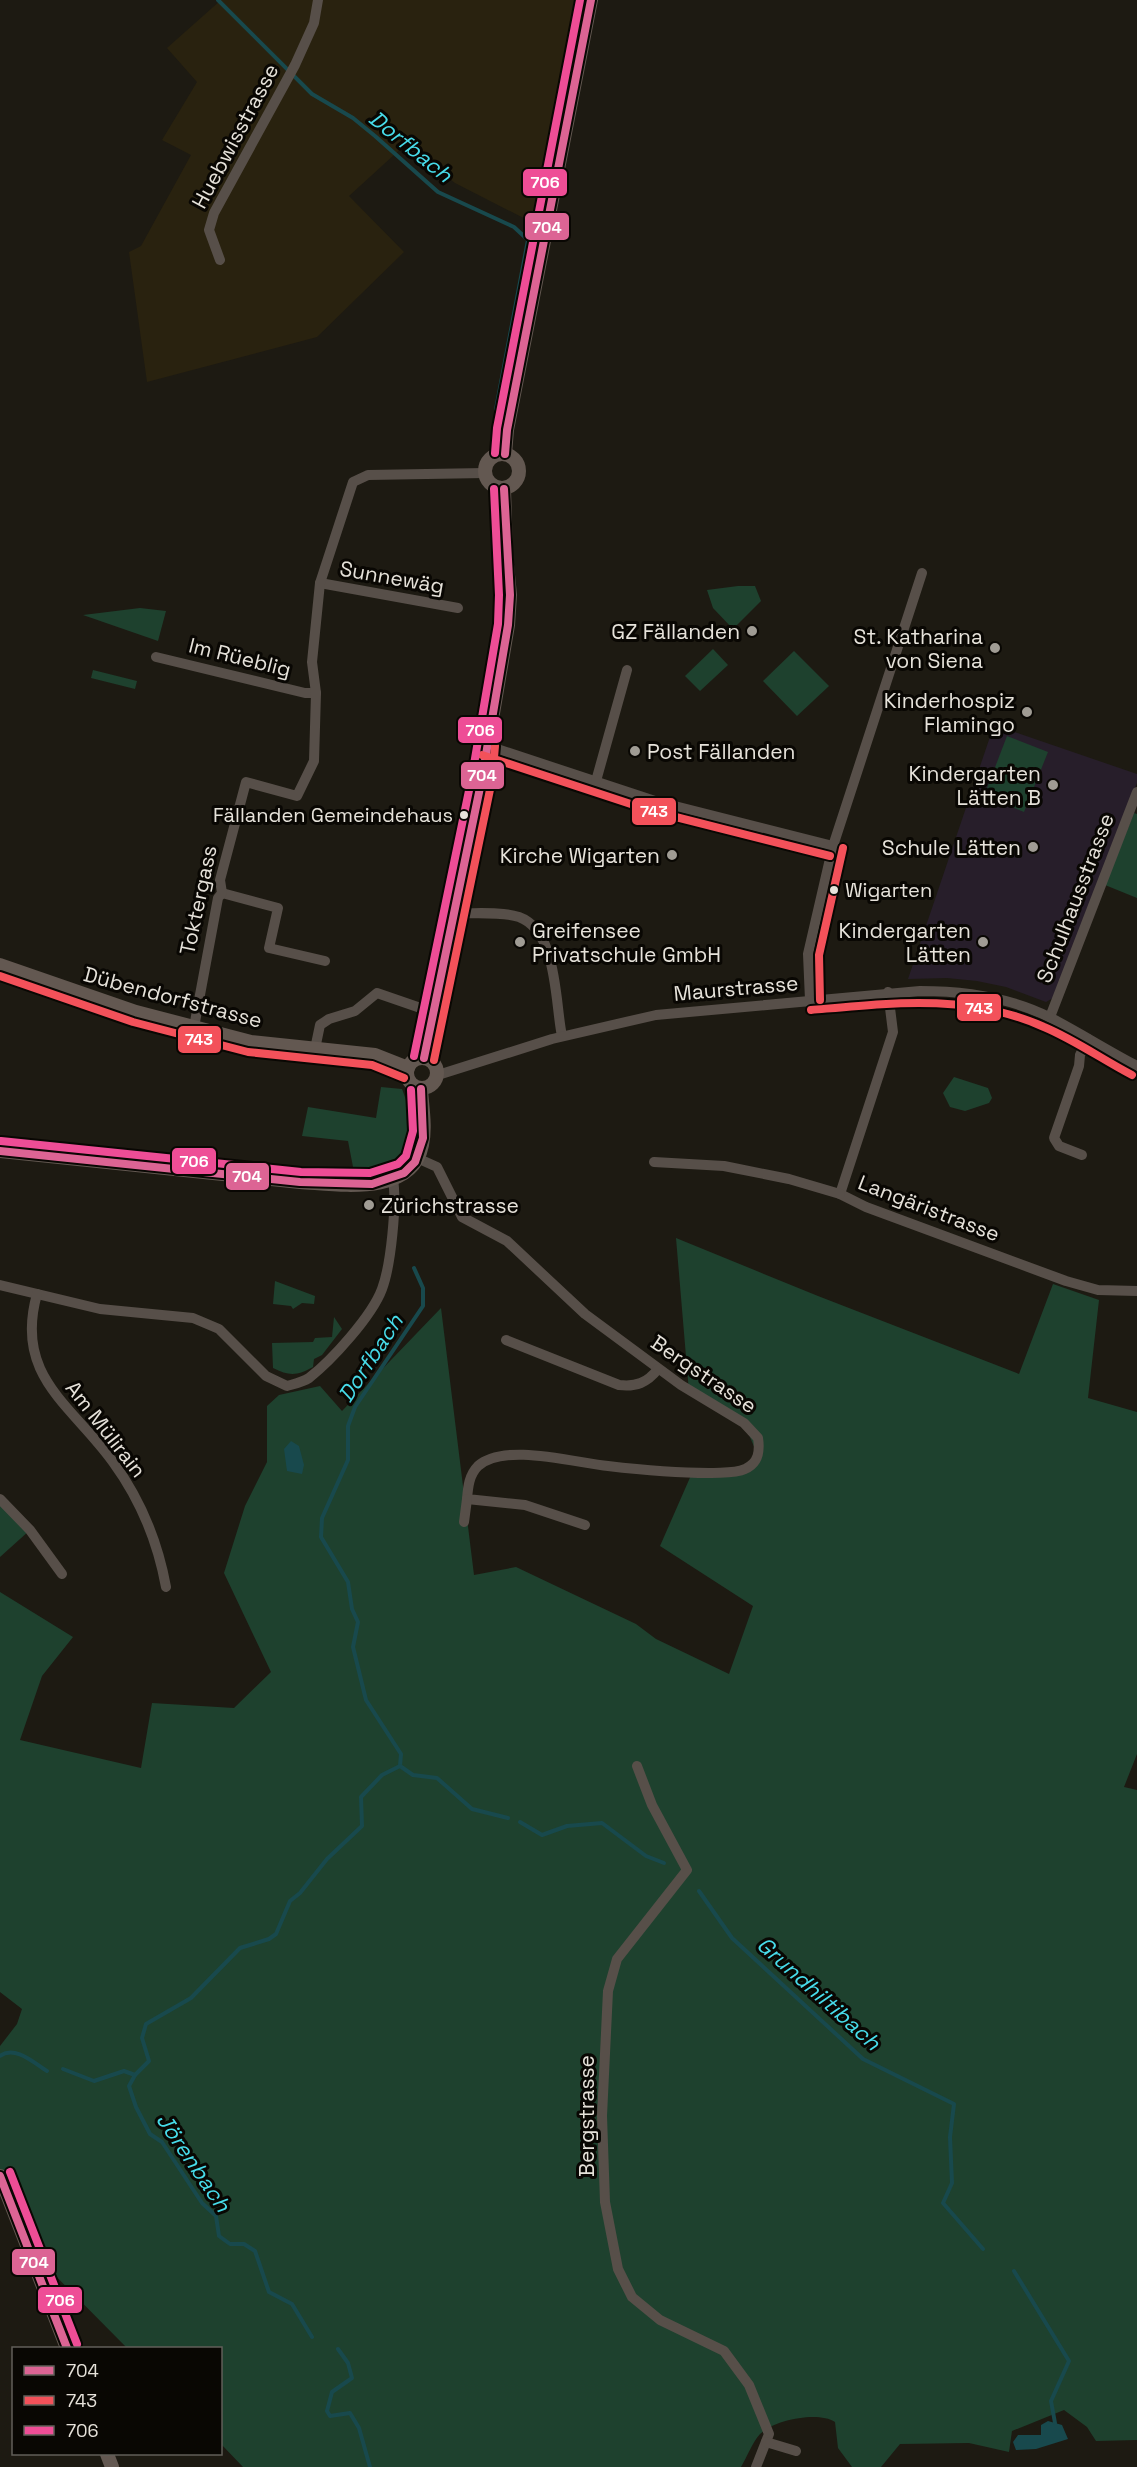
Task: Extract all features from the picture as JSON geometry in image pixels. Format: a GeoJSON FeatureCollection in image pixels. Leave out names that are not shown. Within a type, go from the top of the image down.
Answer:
{"type":"FeatureCollection","features":[{"type":"Feature","properties":{"kind":"main road"},"geometry":{"type":"LineString","coordinates":[[505,454],[507,430],[549,231],[591,0]]}},
{"type":"Feature","properties":{"kind":"main road"},"geometry":{"type":"LineString","coordinates":[[505,454],[516,460],[520,473],[515,483],[504,489],[493,486],[485,473],[485,467],[493,456],[505,454]]}},
{"type":"Feature","properties":{"kind":"main road"},"geometry":{"type":"LineString","coordinates":[[424,1058],[482,778],[510,605],[504,489]]}},
{"type":"Feature","properties":{"kind":"main road","name":"Dübendorfstrasse"},"geometry":{"type":"LineString","coordinates":[[0,965],[136,1012],[251,1042],[375,1055],[408,1068]]}},
{"type":"Feature","properties":{"kind":"main road"},"geometry":{"type":"LineString","coordinates":[[424,1058],[433,1062],[438,1075],[432,1085],[421,1089],[410,1083],[408,1068],[414,1060],[424,1058]]}},
{"type":"Feature","properties":{"kind":"main road"},"geometry":{"type":"LineString","coordinates":[[0,1151],[300,1182],[346,1184],[393,1179],[417,1158],[423,1143],[421,1089]]}},
{"type":"Feature","properties":{"kind":"main road"},"geometry":{"type":"LineString","coordinates":[[0,2176],[66,2347]]}},
{"type":"Feature","properties":{"kind":"street","name":"Huebwisstrasse"},"geometry":{"type":"LineString","coordinates":[[220,260],[209,230],[214,213],[294,65],[314,23],[318,0]]}},
{"type":"Feature","properties":{"kind":"street"},"geometry":{"type":"LineString","coordinates":[[316,693],[312,662],[320,583],[353,482],[368,475],[485,473]]}},
{"type":"Feature","properties":{"kind":"street"},"geometry":{"type":"LineString","coordinates":[[810,1000],[808,954],[833,846],[922,573]]}},
{"type":"Feature","properties":{"kind":"street","name":"Sunnewäg"},"geometry":{"type":"LineString","coordinates":[[320,583],[458,608]]}},
{"type":"Feature","properties":{"kind":"street","name":"Im Rüeblig"},"geometry":{"type":"LineString","coordinates":[[156,657],[305,693],[316,693]]}},
{"type":"Feature","properties":{"kind":"street"},"geometry":{"type":"LineString","coordinates":[[596,781],[627,670]]}},
{"type":"Feature","properties":{"kind":"street","name":"Toktergass"},"geometry":{"type":"LineString","coordinates":[[194,1027],[218,898],[222,894],[220,880],[246,782],[297,796],[314,761],[316,693]]}},
{"type":"Feature","properties":{"kind":"street"},"geometry":{"type":"LineString","coordinates":[[486,746],[655,801],[833,846]]}},
{"type":"Feature","properties":{"kind":"street","name":"Schulhausstrasse"},"geometry":{"type":"LineString","coordinates":[[1050,1017],[1137,792]]}},
{"type":"Feature","properties":{"kind":"street"},"geometry":{"type":"LineString","coordinates":[[222,894],[278,908],[269,948],[325,961]]}},
{"type":"Feature","properties":{"kind":"street"},"geometry":{"type":"LineString","coordinates":[[454,913],[509,915],[527,921],[535,929],[552,965],[562,1036]]}},
{"type":"Feature","properties":{"kind":"street","name":"Maurstrasse"},"geometry":{"type":"LineString","coordinates":[[438,1075],[562,1036],[672,1012],[888,992],[960,991],[996,998],[1050,1017],[1137,1066]]}},
{"type":"Feature","properties":{"kind":"street","name":"Langäristrasse"},"geometry":{"type":"LineString","coordinates":[[888,992],[893,1032],[840,1194],[866,1207],[1066,1281],[1098,1290],[1137,1291]]}},
{"type":"Feature","properties":{"kind":"street"},"geometry":{"type":"LineString","coordinates":[[315,1049],[320,1025],[329,1019],[355,1011],[376,993],[435,1013]]}},
{"type":"Feature","properties":{"kind":"street"},"geometry":{"type":"LineString","coordinates":[[1082,1155],[1059,1146],[1054,1138],[1079,1066],[1080,1055],[1088,1039]]}},
{"type":"Feature","properties":{"kind":"street","name":"Bergstrasse"},"geometry":{"type":"LineString","coordinates":[[417,1158],[437,1167],[462,1217],[507,1241],[585,1314],[658,1369],[753,1430],[759,1447],[753,1465],[736,1472],[692,1473],[609,1467],[527,1455],[497,1457],[479,1465],[470,1477],[464,1522]]}},
{"type":"Feature","properties":{"kind":"street"},"geometry":{"type":"LineString","coordinates":[[654,1162],[735,1168],[789,1179],[840,1194]]}},
{"type":"Feature","properties":{"kind":"street"},"geometry":{"type":"LineString","coordinates":[[0,1285],[100,1309],[177,1315],[206,1323],[229,1336],[266,1376],[287,1386],[307,1380],[357,1327],[382,1290],[386,1275],[395,1194],[393,1179]]}},
{"type":"Feature","properties":{"kind":"street","name":"Am Mülirain"},"geometry":{"type":"LineString","coordinates":[[37,1294],[30,1326],[35,1359],[42,1377],[113,1462],[132,1492],[157,1546],[166,1587]]}},
{"type":"Feature","properties":{"kind":"street"},"geometry":{"type":"LineString","coordinates":[[506,1340],[619,1384],[632,1386],[645,1382],[658,1369]]}},
{"type":"Feature","properties":{"kind":"street"},"geometry":{"type":"LineString","coordinates":[[0,1499],[30,1530],[62,1574]]}},
{"type":"Feature","properties":{"kind":"street"},"geometry":{"type":"LineString","coordinates":[[467,1499],[525,1505],[585,1525]]}},
{"type":"Feature","properties":{"kind":"street","name":"Bergstrasse"},"geometry":{"type":"LineString","coordinates":[[637,1766],[652,1805],[687,1870],[618,1959],[608,1991],[602,2116],[605,2202],[618,2270],[632,2297],[660,2320],[724,2351],[749,2385],[767,2438]]}},
{"type":"Feature","properties":{"kind":"street"},"geometry":{"type":"LineString","coordinates":[[756,2467],[767,2438],[796,2451]]}},
{"type":"Feature","properties":{"kind":"shaded area"},"geometry":{"type":"Polygon","coordinates":[[[221,0],[580,0],[570,46],[570,60],[543,209],[543,228],[455,183],[406,144],[349,196],[404,252],[317,337],[147,382],[129,252],[141,246],[191,155],[162,140],[197,82],[167,48],[221,0]]]}},
{"type":"Feature","properties":{"kind":"shaded area","name":"Schule Lätten"},"geometry":{"type":"Polygon","coordinates":[[[994,725],[1137,774],[1137,783],[1053,998],[1046,1002],[1006,987],[977,981],[947,978],[908,979],[994,725]]]}},
{"type":"Feature","properties":{"kind":"green space"},"geometry":{"type":"Polygon","coordinates":[[[755,586],[761,601],[733,629],[713,608],[707,590],[755,586]]]}},
{"type":"Feature","properties":{"kind":"green space"},"geometry":{"type":"Polygon","coordinates":[[[140,608],[166,611],[158,641],[83,615],[140,608]]]}},
{"type":"Feature","properties":{"kind":"green space"},"geometry":{"type":"Polygon","coordinates":[[[713,649],[728,665],[700,691],[685,676],[713,649]]]}},
{"type":"Feature","properties":{"kind":"green space"},"geometry":{"type":"Polygon","coordinates":[[[794,651],[829,686],[797,716],[763,681],[794,651]]]}},
{"type":"Feature","properties":{"kind":"green space"},"geometry":{"type":"Polygon","coordinates":[[[93,670],[137,681],[135,689],[91,678],[93,670]]]}},
{"type":"Feature","properties":{"kind":"green space"},"geometry":{"type":"Polygon","coordinates":[[[1007,736],[1048,752],[1024,812],[984,796],[1007,736]]]}},
{"type":"Feature","properties":{"kind":"green space"},"geometry":{"type":"Polygon","coordinates":[[[1134,813],[1137,814],[1137,898],[1105,885],[1134,813]]]}},
{"type":"Feature","properties":{"kind":"green space"},"geometry":{"type":"Polygon","coordinates":[[[954,1077],[988,1088],[992,1098],[989,1103],[965,1111],[950,1107],[943,1093],[954,1077]]]}},
{"type":"Feature","properties":{"kind":"green space"},"geometry":{"type":"Polygon","coordinates":[[[381,1087],[402,1089],[408,1108],[412,1124],[412,1138],[401,1158],[374,1170],[354,1172],[348,1141],[302,1136],[308,1107],[376,1118],[381,1087]]]}},
{"type":"Feature","properties":{"kind":"green space"},"geometry":{"type":"Polygon","coordinates":[[[676,1238],[1019,1374],[1053,1284],[1099,1300],[1088,1398],[1137,1412],[1137,1754],[1124,1787],[1137,1790],[1137,2440],[1096,2441],[1087,2427],[1064,2410],[1012,2431],[1009,2452],[969,2443],[900,2444],[881,2467],[852,2467],[838,2448],[835,2422],[818,2417],[807,2417],[785,2421],[760,2434],[741,2467],[243,2467],[222,2445],[222,2347],[126,2347],[27,2247],[0,2176],[0,2046],[17,2024],[22,2009],[0,1992],[0,1592],[73,1637],[42,1676],[20,1740],[141,1768],[152,1703],[234,1708],[271,1672],[224,1573],[245,1506],[267,1462],[267,1406],[279,1395],[320,1386],[342,1411],[441,1308],[474,1575],[516,1567],[636,1624],[656,1639],[729,1674],[753,1606],[660,1546],[692,1473],[736,1472],[758,1456],[747,1430],[689,1392],[676,1238]]]}},
{"type":"Feature","properties":{"kind":"green space"},"geometry":{"type":"Polygon","coordinates":[[[275,1281],[315,1296],[314,1304],[302,1303],[293,1309],[291,1306],[273,1304],[275,1281]]]}},
{"type":"Feature","properties":{"kind":"green space"},"geometry":{"type":"Polygon","coordinates":[[[334,1317],[342,1329],[322,1355],[314,1359],[313,1367],[293,1374],[273,1368],[272,1343],[313,1342],[315,1338],[332,1337],[334,1317]]]}},
{"type":"Feature","properties":{"kind":"green space"},"geometry":{"type":"Polygon","coordinates":[[[0,1499],[30,1530],[0,1557],[0,1499]]]}},
{"type":"Feature","properties":{"kind":"water"},"geometry":{"type":"Polygon","coordinates":[[[291,1441],[299,1446],[304,1465],[302,1474],[287,1471],[284,1449],[291,1441]]]}},
{"type":"Feature","properties":{"kind":"water"},"geometry":{"type":"Polygon","coordinates":[[[1048,2421],[1062,2425],[1068,2439],[1036,2449],[1016,2450],[1013,2442],[1018,2435],[1041,2435],[1041,2425],[1048,2421]]]}},
{"type":"Feature","properties":{"kind":"waterway","name":"Dorfbach"},"geometry":{"type":"LineString","coordinates":[[218,0],[312,94],[353,118],[438,192],[514,227],[528,240],[496,409]]}},
{"type":"Feature","properties":{"kind":"waterway","name":"Dorfbach"},"geometry":{"type":"LineString","coordinates":[[495,437],[496,426]]}},
{"type":"Feature","properties":{"kind":"waterway","name":"Dorfbach"},"geometry":{"type":"LineString","coordinates":[[400,1766],[401,1754],[366,1700],[353,1647],[358,1622],[352,1609],[348,1582],[321,1537],[322,1518],[348,1460],[348,1426],[355,1407],[423,1306],[423,1288],[414,1268]]}},
{"type":"Feature","properties":{"kind":"waterway","name":"Grundhiltibach"},"geometry":{"type":"LineString","coordinates":[[400,1766],[413,1775],[437,1778],[472,1809],[508,1818]]}},
{"type":"Feature","properties":{"kind":"waterway","name":"Jörenbach"},"geometry":{"type":"LineString","coordinates":[[312,2337],[292,2304],[269,2292],[255,2251],[244,2244],[230,2244],[219,2236],[216,2216],[202,2203],[162,2142],[150,2134],[136,2107],[129,2086],[135,2075],[149,2061],[142,2038],[146,2024],[191,1998],[240,1948],[269,1939],[276,1934],[290,1901],[300,1893],[327,1859],[362,1826],[361,1797],[382,1775],[400,1766]]}},
{"type":"Feature","properties":{"kind":"waterway","name":"Grundhiltibach"},"geometry":{"type":"LineString","coordinates":[[520,1822],[542,1835],[567,1826],[602,1823],[646,1856],[664,1863]]}},
{"type":"Feature","properties":{"kind":"waterway","name":"Grundhiltibach"},"geometry":{"type":"LineString","coordinates":[[699,1891],[732,1938],[863,2059],[954,2104],[950,2137],[952,2183],[943,2203],[983,2249]]}},
{"type":"Feature","properties":{"kind":"waterway"},"geometry":{"type":"LineString","coordinates":[[0,2056],[6,2053],[18,2054],[47,2071]]}},
{"type":"Feature","properties":{"kind":"waterway"},"geometry":{"type":"LineString","coordinates":[[63,2069],[94,2081],[124,2071],[135,2075]]}},
{"type":"Feature","properties":{"kind":"waterway","name":"Grundhiltibach"},"geometry":{"type":"LineString","coordinates":[[1014,2271],[1069,2361],[1051,2401],[1055,2423]]}},
{"type":"Feature","properties":{"kind":"waterway","name":"Jörenbach"},"geometry":{"type":"LineString","coordinates":[[338,2349],[348,2363],[352,2378],[332,2392],[327,2411],[330,2416],[350,2413],[359,2428],[370,2467]]}},
{"type":"Feature","properties":{"kind":"transit line","name":"706"},"geometry":{"type":"LineString","coordinates":[[495,453],[497,428],[580,0]]}},
{"type":"Feature","properties":{"kind":"transit line","name":"704"},"geometry":{"type":"LineString","coordinates":[[505,454],[507,430],[591,0]]}},
{"type":"Feature","properties":{"kind":"transit line","name":"706"},"geometry":{"type":"LineString","coordinates":[[414,1056],[472,776],[498,624],[499,595],[494,489]]}},
{"type":"Feature","properties":{"kind":"transit line","name":"704"},"geometry":{"type":"LineString","coordinates":[[424,1058],[482,778],[508,625],[510,595],[504,489]]}},
{"type":"Feature","properties":{"kind":"transit line","name":"743"},"geometry":{"type":"LineString","coordinates":[[434,1060],[492,780],[495,746]]}},
{"type":"Feature","properties":{"kind":"transit line","name":"743"},"geometry":{"type":"LineString","coordinates":[[482,755],[652,811],[830,856]]}},
{"type":"Feature","properties":{"kind":"transit line","name":"743"},"geometry":{"type":"LineString","coordinates":[[820,1000],[819,955],[843,848]]}},
{"type":"Feature","properties":{"kind":"transit line","name":"743"},"geometry":{"type":"LineString","coordinates":[[0,976],[133,1022],[248,1052],[372,1065],[404,1078]]}},
{"type":"Feature","properties":{"kind":"transit line","name":"743"},"geometry":{"type":"LineString","coordinates":[[811,1010],[900,1003],[929,1003],[987,1009],[1016,1016],[1055,1032],[1132,1075]]}},
{"type":"Feature","properties":{"kind":"transit line","name":"704"},"geometry":{"type":"LineString","coordinates":[[0,1151],[300,1182],[372,1184],[404,1173],[415,1162],[423,1138],[421,1089]]}},
{"type":"Feature","properties":{"kind":"transit line","name":"706"},"geometry":{"type":"LineString","coordinates":[[1,1141],[301,1172],[370,1173],[398,1164],[406,1156],[413,1131],[411,1090]]}},
{"type":"Feature","properties":{"kind":"transit line","name":"706"},"geometry":{"type":"LineString","coordinates":[[10,2172],[77,2344]]}},
{"type":"Feature","properties":{"kind":"transit line","name":"704"},"geometry":{"type":"LineString","coordinates":[[0,2176],[67,2347]]}},
{"type":"Feature","properties":{"kind":"place","name":"GZ Fällanden"},"geometry":{"type":"Point","coordinates":[752,631]}},
{"type":"Feature","properties":{"kind":"place","name":"St. Katharina von Siena"},"geometry":{"type":"Point","coordinates":[995,648]}},
{"type":"Feature","properties":{"kind":"place","name":"Kinderhospiz Flamingo"},"geometry":{"type":"Point","coordinates":[1027,712]}},
{"type":"Feature","properties":{"kind":"place","name":"Post Fällanden"},"geometry":{"type":"Point","coordinates":[635,751]}},
{"type":"Feature","properties":{"kind":"place","name":"Kindergarten Lätten B"},"geometry":{"type":"Point","coordinates":[1053,785]}},
{"type":"Feature","properties":{"kind":"place","name":"Fällanden Gemeindehaus"},"geometry":{"type":"Point","coordinates":[464,815]}},
{"type":"Feature","properties":{"kind":"place","name":"Schule Lätten"},"geometry":{"type":"Point","coordinates":[1033,847]}},
{"type":"Feature","properties":{"kind":"place","name":"Kirche Wigarten"},"geometry":{"type":"Point","coordinates":[672,855]}},
{"type":"Feature","properties":{"kind":"place","name":"Wigarten"},"geometry":{"type":"Point","coordinates":[834,890]}},
{"type":"Feature","properties":{"kind":"place","name":"Greifensee Privatschule GmbH"},"geometry":{"type":"Point","coordinates":[520,942]}},
{"type":"Feature","properties":{"kind":"place","name":"Kindergarten Lätten"},"geometry":{"type":"Point","coordinates":[983,942]}},
{"type":"Feature","properties":{"kind":"place","name":"Zürichstrasse"},"geometry":{"type":"Point","coordinates":[369,1205]}}]}
